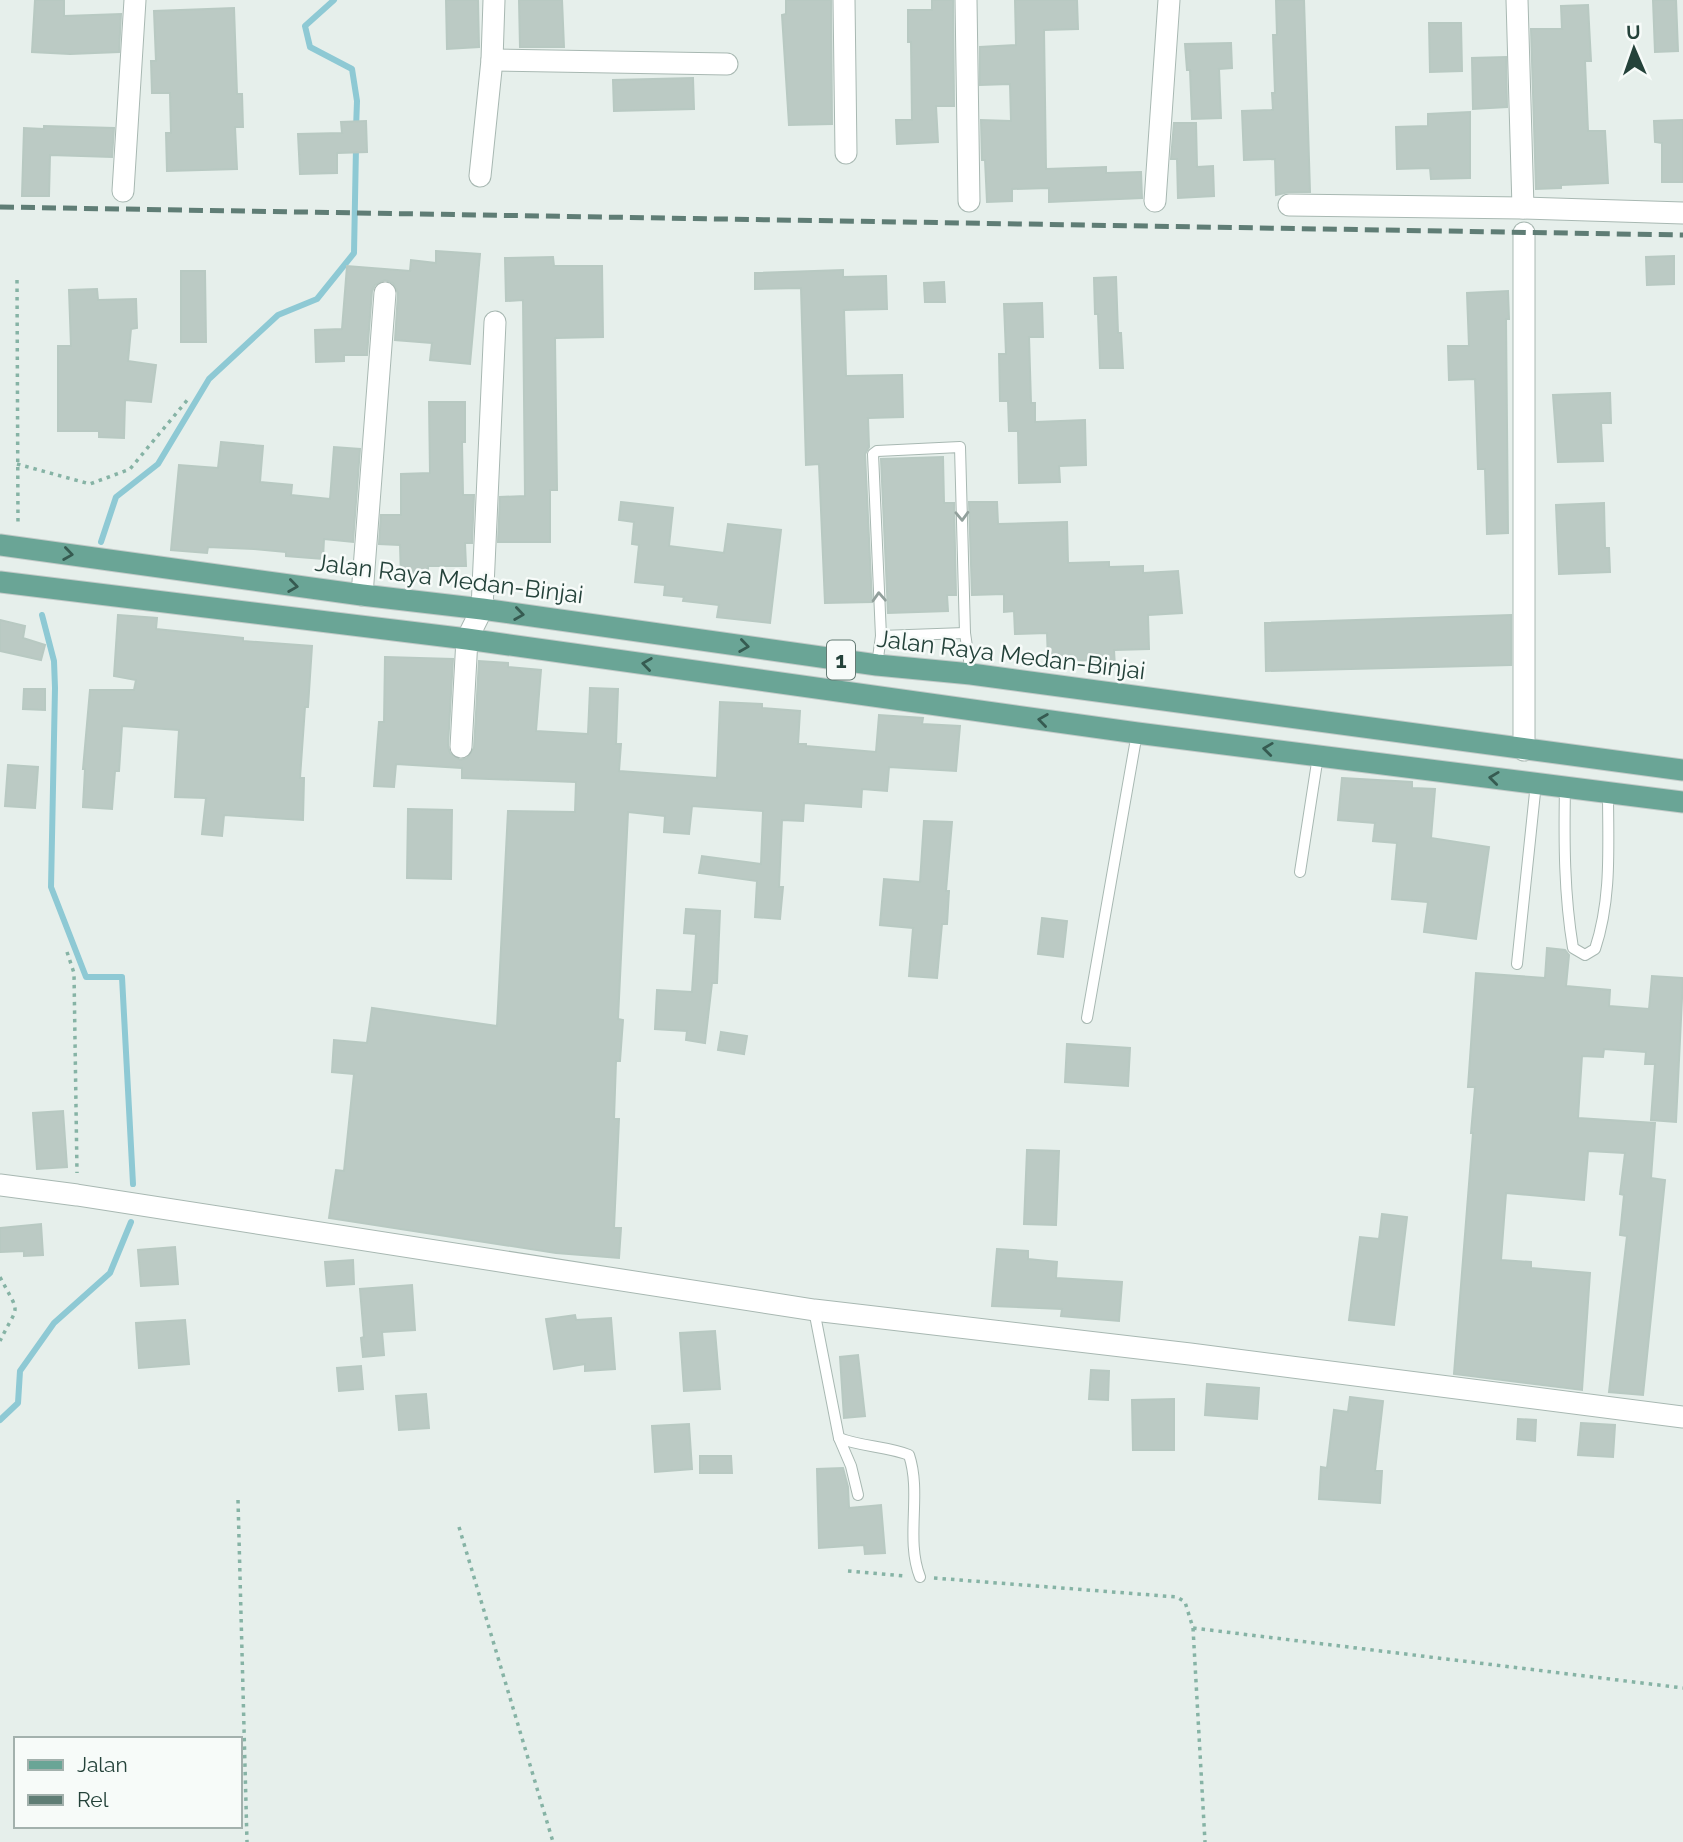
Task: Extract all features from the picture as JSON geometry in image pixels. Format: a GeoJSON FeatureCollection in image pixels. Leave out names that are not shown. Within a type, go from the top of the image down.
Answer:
{"type":"FeatureCollection","features":[{"type":"Feature","properties":{"kind":"main road","name":"Jalan Raya Medan-Binjai"},"geometry":{"type":"LineString","coordinates":[[9,546],[362,595],[482,608],[877,665],[971,674],[1683,770]]}},
{"type":"Feature","properties":{"kind":"main road","name":"1"},"geometry":{"type":"LineString","coordinates":[[0,582],[467,639],[1137,733],[1683,802]]}},
{"type":"Feature","properties":{"kind":"street"},"geometry":{"type":"LineString","coordinates":[[123,191],[135,0]]}},
{"type":"Feature","properties":{"kind":"street"},"geometry":{"type":"LineString","coordinates":[[480,176],[492,60],[494,0]]}},
{"type":"Feature","properties":{"kind":"street"},"geometry":{"type":"LineString","coordinates":[[844,0],[846,153]]}},
{"type":"Feature","properties":{"kind":"street"},"geometry":{"type":"LineString","coordinates":[[966,0],[969,201]]}},
{"type":"Feature","properties":{"kind":"street"},"geometry":{"type":"LineString","coordinates":[[1155,201],[1169,0]]}},
{"type":"Feature","properties":{"kind":"street"},"geometry":{"type":"LineString","coordinates":[[1517,0],[1523,208]]}},
{"type":"Feature","properties":{"kind":"street"},"geometry":{"type":"LineString","coordinates":[[492,60],[727,64]]}},
{"type":"Feature","properties":{"kind":"street"},"geometry":{"type":"LineString","coordinates":[[1289,205],[1683,213]]}},
{"type":"Feature","properties":{"kind":"street"},"geometry":{"type":"LineString","coordinates":[[1524,233],[1524,750]]}},
{"type":"Feature","properties":{"kind":"street"},"geometry":{"type":"LineString","coordinates":[[362,595],[385,293]]}},
{"type":"Feature","properties":{"kind":"street"},"geometry":{"type":"LineString","coordinates":[[461,747],[467,639],[482,608],[495,321]]}},
{"type":"Feature","properties":{"kind":"street"},"geometry":{"type":"LineString","coordinates":[[0,1185],[814,1310],[1190,1354],[1683,1417]]}},
{"type":"Feature","properties":{"kind":"lane"},"geometry":{"type":"LineString","coordinates":[[877,665],[881,636],[873,454],[877,451],[960,447],[965,633],[971,674]]}},
{"type":"Feature","properties":{"kind":"lane"},"geometry":{"type":"LineString","coordinates":[[881,636],[965,633]]}},
{"type":"Feature","properties":{"kind":"lane"},"geometry":{"type":"LineString","coordinates":[[1087,1018],[1137,733]]}},
{"type":"Feature","properties":{"kind":"lane"},"geometry":{"type":"LineString","coordinates":[[1300,872],[1318,755]]}},
{"type":"Feature","properties":{"kind":"lane"},"geometry":{"type":"LineString","coordinates":[[1517,964],[1535,783]]}},
{"type":"Feature","properties":{"kind":"lane"},"geometry":{"type":"LineString","coordinates":[[1565,787],[1564,850],[1568,917],[1573,948],[1585,955],[1595,948],[1604,922],[1608,888],[1608,792]]}},
{"type":"Feature","properties":{"kind":"lane"},"geometry":{"type":"LineString","coordinates":[[814,1310],[839,1438],[851,1466],[858,1495]]}},
{"type":"Feature","properties":{"kind":"lane"},"geometry":{"type":"LineString","coordinates":[[839,1438],[853,1444],[896,1450],[909,1455],[914,1491],[915,1562],[920,1577]]}},
{"type":"Feature","properties":{"kind":"path"},"geometry":{"type":"LineString","coordinates":[[9,546],[17,464],[17,280]]}},
{"type":"Feature","properties":{"kind":"path"},"geometry":{"type":"LineString","coordinates":[[17,464],[90,484],[131,469],[189,398]]}},
{"type":"Feature","properties":{"kind":"path"},"geometry":{"type":"LineString","coordinates":[[68,952],[74,973],[77,1195]]}},
{"type":"Feature","properties":{"kind":"path"},"geometry":{"type":"LineString","coordinates":[[0,1277],[15,1302],[16,1315],[0,1341]]}},
{"type":"Feature","properties":{"kind":"path"},"geometry":{"type":"LineString","coordinates":[[239,1500],[247,1842]]}},
{"type":"Feature","properties":{"kind":"path"},"geometry":{"type":"LineString","coordinates":[[458,1527],[553,1842]]}},
{"type":"Feature","properties":{"kind":"path"},"geometry":{"type":"LineString","coordinates":[[848,1571],[1177,1597],[1185,1602],[1193,1628],[1205,1842]]}},
{"type":"Feature","properties":{"kind":"path"},"geometry":{"type":"LineString","coordinates":[[1193,1628],[1683,1688]]}},
{"type":"Feature","properties":{"kind":"building"},"geometry":{"type":"Polygon","coordinates":[[[35,0],[64,0],[64,16],[121,14],[119,52],[32,52],[35,0]]]}},
{"type":"Feature","properties":{"kind":"building"},"geometry":{"type":"Polygon","coordinates":[[[446,0],[478,0],[479,47],[447,49],[446,0]]]}},
{"type":"Feature","properties":{"kind":"building"},"geometry":{"type":"Polygon","coordinates":[[[519,0],[562,0],[564,47],[520,47],[519,0]]]}},
{"type":"Feature","properties":{"kind":"building"},"geometry":{"type":"Polygon","coordinates":[[[786,0],[831,0],[832,124],[789,125],[782,15],[786,14],[786,0]]]}},
{"type":"Feature","properties":{"kind":"building"},"geometry":{"type":"Polygon","coordinates":[[[932,0],[953,0],[954,106],[936,106],[938,142],[897,144],[896,120],[912,120],[908,10],[932,10],[932,0]]]}},
{"type":"Feature","properties":{"kind":"building"},"geometry":{"type":"Polygon","coordinates":[[[1015,0],[1077,0],[1078,29],[1044,30],[1046,169],[1106,167],[1106,173],[1141,172],[1142,198],[1049,202],[1049,188],[1012,189],[1012,201],[987,202],[981,120],[1011,121],[1010,84],[980,85],[980,47],[1016,45],[1015,0]]]}},
{"type":"Feature","properties":{"kind":"building"},"geometry":{"type":"Polygon","coordinates":[[[1276,0],[1304,0],[1310,192],[1276,195],[1275,159],[1244,160],[1242,111],[1273,110],[1276,0]]]}},
{"type":"Feature","properties":{"kind":"building"},"geometry":{"type":"Polygon","coordinates":[[[1653,0],[1676,0],[1678,51],[1655,52],[1653,0]]]}},
{"type":"Feature","properties":{"kind":"building"},"geometry":{"type":"Polygon","coordinates":[[[1588,5],[1591,61],[1585,61],[1588,131],[1605,131],[1608,183],[1536,189],[1531,29],[1562,29],[1561,6],[1588,5]]]}},
{"type":"Feature","properties":{"kind":"building"},"geometry":{"type":"Polygon","coordinates":[[[234,8],[237,94],[242,94],[243,127],[235,127],[237,169],[167,171],[166,133],[171,133],[170,93],[152,93],[151,61],[156,61],[154,11],[234,8]]]}},
{"type":"Feature","properties":{"kind":"building"},"geometry":{"type":"Polygon","coordinates":[[[1429,23],[1461,23],[1462,71],[1430,72],[1429,23]]]}},
{"type":"Feature","properties":{"kind":"building"},"geometry":{"type":"Polygon","coordinates":[[[1231,43],[1232,68],[1219,69],[1221,118],[1192,119],[1190,70],[1187,70],[1185,44],[1231,43]]]}},
{"type":"Feature","properties":{"kind":"building"},"geometry":{"type":"Polygon","coordinates":[[[1506,57],[1507,107],[1473,109],[1472,58],[1506,57]]]}},
{"type":"Feature","properties":{"kind":"building"},"geometry":{"type":"Polygon","coordinates":[[[693,78],[694,109],[614,111],[613,80],[693,78]]]}},
{"type":"Feature","properties":{"kind":"building"},"geometry":{"type":"Polygon","coordinates":[[[1470,112],[1470,178],[1431,179],[1430,168],[1397,169],[1396,127],[1428,126],[1428,114],[1470,112]]]}},
{"type":"Feature","properties":{"kind":"building"},"geometry":{"type":"Polygon","coordinates":[[[1683,120],[1683,182],[1662,182],[1662,143],[1655,142],[1654,121],[1683,120]]]}},
{"type":"Feature","properties":{"kind":"building"},"geometry":{"type":"Polygon","coordinates":[[[366,121],[367,152],[337,153],[337,173],[300,174],[298,134],[342,133],[341,122],[366,121]]]}},
{"type":"Feature","properties":{"kind":"building"},"geometry":{"type":"Polygon","coordinates":[[[1174,123],[1196,123],[1197,167],[1213,166],[1214,196],[1178,198],[1177,159],[1171,159],[1174,123]]]}},
{"type":"Feature","properties":{"kind":"building"},"geometry":{"type":"Polygon","coordinates":[[[44,126],[114,128],[112,157],[50,155],[49,196],[22,196],[24,128],[44,129],[44,126]]]}},
{"type":"Feature","properties":{"kind":"building"},"geometry":{"type":"Polygon","coordinates":[[[436,251],[480,254],[470,364],[430,360],[432,343],[395,340],[398,293],[393,283],[385,280],[375,285],[372,291],[367,355],[344,355],[344,361],[316,362],[315,330],[342,329],[347,266],[410,271],[411,260],[436,263],[436,251]]]}},
{"type":"Feature","properties":{"kind":"building"},"geometry":{"type":"Polygon","coordinates":[[[1674,256],[1674,284],[1647,285],[1646,257],[1674,256]]]}},
{"type":"Feature","properties":{"kind":"building"},"geometry":{"type":"Polygon","coordinates":[[[553,257],[554,266],[602,266],[603,337],[555,338],[557,490],[550,490],[550,542],[498,542],[500,497],[525,496],[523,300],[506,301],[505,258],[553,257]]]}},
{"type":"Feature","properties":{"kind":"building"},"geometry":{"type":"Polygon","coordinates":[[[843,270],[843,277],[886,276],[887,309],[844,310],[846,376],[902,375],[903,417],[868,418],[869,447],[865,454],[872,602],[825,603],[819,464],[806,465],[801,288],[755,289],[755,273],[843,270]]]}},
{"type":"Feature","properties":{"kind":"building"},"geometry":{"type":"Polygon","coordinates":[[[181,271],[205,271],[206,342],[181,342],[181,271]]]}},
{"type":"Feature","properties":{"kind":"building"},"geometry":{"type":"Polygon","coordinates":[[[1116,277],[1118,333],[1121,333],[1123,368],[1100,368],[1094,278],[1116,277]]]}},
{"type":"Feature","properties":{"kind":"building"},"geometry":{"type":"Polygon","coordinates":[[[944,282],[945,302],[925,302],[924,283],[944,282]]]}},
{"type":"Feature","properties":{"kind":"building"},"geometry":{"type":"Polygon","coordinates":[[[97,289],[98,300],[136,299],[137,328],[131,329],[128,361],[156,365],[151,402],[125,400],[124,438],[99,437],[99,431],[58,431],[58,346],[71,346],[69,290],[97,289]]]}},
{"type":"Feature","properties":{"kind":"building"},"geometry":{"type":"Polygon","coordinates":[[[1508,291],[1508,533],[1487,534],[1485,469],[1478,469],[1475,379],[1449,380],[1448,346],[1469,346],[1467,293],[1508,291]]]}},
{"type":"Feature","properties":{"kind":"building"},"geometry":{"type":"Polygon","coordinates":[[[1042,303],[1043,337],[1029,337],[1031,403],[1035,403],[1035,422],[1085,420],[1086,465],[1059,466],[1060,482],[1019,483],[1018,431],[1009,431],[1008,401],[1000,401],[999,354],[1006,354],[1004,304],[1042,303]]]}},
{"type":"Feature","properties":{"kind":"building"},"geometry":{"type":"Polygon","coordinates":[[[1610,393],[1611,423],[1601,423],[1603,461],[1558,462],[1553,395],[1610,393]]]}},
{"type":"Feature","properties":{"kind":"building"},"geometry":{"type":"Polygon","coordinates":[[[429,402],[465,402],[465,442],[462,442],[463,495],[474,495],[472,543],[465,543],[466,566],[428,566],[428,578],[401,578],[400,545],[379,544],[381,515],[401,515],[401,474],[430,473],[429,402]]]}},
{"type":"Feature","properties":{"kind":"building"},"geometry":{"type":"Polygon","coordinates":[[[221,442],[263,446],[260,482],[292,485],[291,495],[330,499],[334,447],[360,449],[353,542],[324,539],[323,559],[286,556],[286,552],[254,549],[208,547],[207,553],[171,550],[179,465],[218,468],[221,442]]]}},
{"type":"Feature","properties":{"kind":"building"},"geometry":{"type":"Polygon","coordinates":[[[943,457],[944,503],[954,503],[956,595],[947,595],[948,611],[888,613],[881,459],[943,457]]]}},
{"type":"Feature","properties":{"kind":"building"},"geometry":{"type":"Polygon","coordinates":[[[621,502],[673,508],[669,546],[724,553],[728,524],[781,530],[770,623],[717,617],[719,605],[683,601],[684,597],[664,595],[665,585],[635,582],[639,545],[632,544],[634,522],[619,520],[621,502]]]}},
{"type":"Feature","properties":{"kind":"building"},"geometry":{"type":"Polygon","coordinates":[[[969,502],[997,502],[998,524],[1067,522],[1068,563],[1109,562],[1109,567],[1143,566],[1143,573],[1178,571],[1182,613],[1148,615],[1149,649],[1114,650],[1115,667],[1096,668],[1096,660],[1048,661],[1047,633],[1015,634],[1014,611],[1004,612],[1004,594],[972,595],[969,502]]]}},
{"type":"Feature","properties":{"kind":"building"},"geometry":{"type":"Polygon","coordinates":[[[1604,503],[1605,548],[1609,548],[1610,572],[1559,574],[1556,505],[1604,503]]]}},
{"type":"Feature","properties":{"kind":"building"},"geometry":{"type":"Polygon","coordinates":[[[118,615],[157,618],[156,629],[243,638],[243,641],[312,646],[300,778],[304,778],[303,820],[224,815],[222,836],[202,834],[206,798],[175,797],[179,730],[122,726],[119,771],[115,771],[112,809],[83,807],[83,769],[90,690],[134,690],[136,680],[114,676],[118,615]]]}},
{"type":"Feature","properties":{"kind":"building"},"geometry":{"type":"Polygon","coordinates":[[[1511,615],[1511,665],[1266,671],[1265,623],[1511,615]]]}},
{"type":"Feature","properties":{"kind":"building"},"geometry":{"type":"Polygon","coordinates":[[[0,620],[25,626],[23,638],[45,645],[41,660],[0,651],[0,620]]]}},
{"type":"Feature","properties":{"kind":"building"},"geometry":{"type":"Polygon","coordinates":[[[385,657],[453,659],[448,746],[450,753],[460,760],[467,758],[474,748],[479,661],[508,663],[508,667],[541,670],[536,731],[588,734],[590,688],[618,689],[616,744],[621,744],[619,771],[717,778],[720,702],[762,704],[762,708],[800,711],[798,744],[806,746],[876,752],[879,715],[923,718],[922,724],[960,726],[956,771],[889,767],[887,791],[862,789],[861,807],[804,803],[803,821],[782,820],[779,887],[783,887],[780,919],[755,917],[757,881],[699,873],[702,856],[761,864],[763,811],[692,806],[689,834],[664,832],[665,816],[628,812],[618,1019],[623,1020],[620,1061],[616,1061],[614,1119],[619,1119],[614,1228],[621,1228],[619,1258],[556,1253],[329,1218],[336,1170],[344,1171],[354,1074],[332,1072],[334,1040],[367,1043],[372,1008],[497,1026],[508,811],[575,812],[576,782],[462,778],[462,768],[396,764],[394,787],[374,786],[379,722],[384,722],[385,657]]]}},
{"type":"Feature","properties":{"kind":"building"},"geometry":{"type":"Polygon","coordinates":[[[24,689],[45,689],[45,710],[23,709],[24,689]]]}},
{"type":"Feature","properties":{"kind":"building"},"geometry":{"type":"Polygon","coordinates":[[[8,765],[38,767],[35,808],[5,806],[8,765]]]}},
{"type":"Feature","properties":{"kind":"building"},"geometry":{"type":"Polygon","coordinates":[[[1342,778],[1412,782],[1412,788],[1435,789],[1431,838],[1489,847],[1476,939],[1424,932],[1428,902],[1392,899],[1397,843],[1373,841],[1375,823],[1338,820],[1342,778]]]}},
{"type":"Feature","properties":{"kind":"building"},"geometry":{"type":"Polygon","coordinates":[[[408,809],[452,810],[451,879],[407,878],[408,809]]]}},
{"type":"Feature","properties":{"kind":"building"},"geometry":{"type":"Polygon","coordinates":[[[924,821],[952,822],[946,891],[949,891],[947,924],[942,924],[937,978],[909,976],[913,928],[880,925],[884,879],[920,882],[924,821]]]}},
{"type":"Feature","properties":{"kind":"building"},"geometry":{"type":"Polygon","coordinates":[[[686,909],[720,911],[717,983],[712,983],[705,1043],[686,1040],[687,1031],[655,1029],[657,990],[692,992],[696,934],[684,933],[686,909]]]}},
{"type":"Feature","properties":{"kind":"building"},"geometry":{"type":"Polygon","coordinates":[[[1042,918],[1067,921],[1063,957],[1038,954],[1042,918]]]}},
{"type":"Feature","properties":{"kind":"building"},"geometry":{"type":"Polygon","coordinates":[[[1547,948],[1565,950],[1569,955],[1566,986],[1610,990],[1609,1006],[1649,1009],[1652,976],[1683,978],[1676,1122],[1651,1120],[1655,1064],[1645,1064],[1646,1052],[1604,1049],[1603,1057],[1582,1056],[1578,1118],[1655,1123],[1651,1178],[1665,1180],[1643,1395],[1609,1392],[1627,1236],[1620,1235],[1624,1195],[1620,1194],[1625,1153],[1588,1151],[1584,1200],[1506,1193],[1501,1260],[1531,1262],[1531,1268],[1590,1273],[1582,1390],[1454,1374],[1473,1133],[1475,1087],[1468,1087],[1476,973],[1545,978],[1547,948]]]}},
{"type":"Feature","properties":{"kind":"building"},"geometry":{"type":"Polygon","coordinates":[[[721,1032],[747,1036],[744,1054],[718,1050],[721,1032]]]}},
{"type":"Feature","properties":{"kind":"building"},"geometry":{"type":"Polygon","coordinates":[[[1067,1044],[1130,1048],[1128,1086],[1065,1082],[1067,1044]]]}},
{"type":"Feature","properties":{"kind":"building"},"geometry":{"type":"Polygon","coordinates":[[[63,1111],[67,1167],[37,1169],[33,1113],[63,1111]]]}},
{"type":"Feature","properties":{"kind":"building"},"geometry":{"type":"Polygon","coordinates":[[[1027,1150],[1059,1151],[1056,1225],[1024,1224],[1027,1150]]]}},
{"type":"Feature","properties":{"kind":"building"},"geometry":{"type":"Polygon","coordinates":[[[1382,1214],[1407,1217],[1394,1325],[1349,1320],[1360,1237],[1379,1239],[1382,1214]]]}},
{"type":"Feature","properties":{"kind":"building"},"geometry":{"type":"Polygon","coordinates":[[[41,1224],[43,1255],[24,1256],[24,1251],[0,1252],[0,1228],[41,1224]]]}},
{"type":"Feature","properties":{"kind":"building"},"geometry":{"type":"Polygon","coordinates":[[[175,1247],[178,1284],[141,1286],[138,1250],[175,1247]]]}},
{"type":"Feature","properties":{"kind":"building"},"geometry":{"type":"Polygon","coordinates":[[[997,1249],[1028,1251],[1028,1259],[1057,1262],[1056,1278],[1122,1282],[1119,1321],[1061,1316],[1062,1309],[992,1306],[997,1249]]]}},
{"type":"Feature","properties":{"kind":"building"},"geometry":{"type":"Polygon","coordinates":[[[353,1260],[354,1284],[327,1286],[325,1262],[353,1260]]]}},
{"type":"Feature","properties":{"kind":"building"},"geometry":{"type":"Polygon","coordinates":[[[412,1285],[415,1330],[382,1332],[384,1355],[363,1357],[360,1289],[412,1285]]]}},
{"type":"Feature","properties":{"kind":"building"},"geometry":{"type":"Polygon","coordinates":[[[575,1315],[576,1320],[611,1318],[615,1369],[585,1371],[585,1364],[554,1369],[546,1319],[575,1315]]]}},
{"type":"Feature","properties":{"kind":"building"},"geometry":{"type":"Polygon","coordinates":[[[185,1320],[189,1364],[139,1368],[136,1323],[185,1320]]]}},
{"type":"Feature","properties":{"kind":"building"},"geometry":{"type":"Polygon","coordinates":[[[715,1331],[720,1389],[684,1391],[680,1333],[715,1331]]]}},
{"type":"Feature","properties":{"kind":"building"},"geometry":{"type":"Polygon","coordinates":[[[858,1355],[865,1416],[844,1418],[840,1357],[858,1355]]]}},
{"type":"Feature","properties":{"kind":"building"},"geometry":{"type":"Polygon","coordinates":[[[361,1366],[363,1389],[339,1391],[337,1368],[361,1366]]]}},
{"type":"Feature","properties":{"kind":"building"},"geometry":{"type":"Polygon","coordinates":[[[1091,1370],[1109,1371],[1108,1400],[1089,1399],[1091,1370]]]}},
{"type":"Feature","properties":{"kind":"building"},"geometry":{"type":"Polygon","coordinates":[[[1207,1384],[1259,1388],[1257,1419],[1205,1415],[1207,1384]]]}},
{"type":"Feature","properties":{"kind":"building"},"geometry":{"type":"Polygon","coordinates":[[[426,1394],[429,1428],[399,1430],[396,1396],[426,1394]]]}},
{"type":"Feature","properties":{"kind":"building"},"geometry":{"type":"Polygon","coordinates":[[[1350,1397],[1383,1401],[1375,1471],[1382,1471],[1380,1503],[1319,1499],[1321,1467],[1327,1468],[1334,1410],[1348,1412],[1350,1397]]]}},
{"type":"Feature","properties":{"kind":"building"},"geometry":{"type":"Polygon","coordinates":[[[1174,1399],[1174,1450],[1133,1450],[1132,1400],[1174,1399]]]}},
{"type":"Feature","properties":{"kind":"building"},"geometry":{"type":"Polygon","coordinates":[[[1518,1419],[1536,1420],[1535,1441],[1517,1439],[1518,1419]]]}},
{"type":"Feature","properties":{"kind":"building"},"geometry":{"type":"Polygon","coordinates":[[[1581,1423],[1615,1425],[1613,1457],[1578,1455],[1581,1423]]]}},
{"type":"Feature","properties":{"kind":"building"},"geometry":{"type":"Polygon","coordinates":[[[689,1424],[692,1469],[655,1472],[652,1426],[689,1424]]]}},
{"type":"Feature","properties":{"kind":"building"},"geometry":{"type":"Polygon","coordinates":[[[700,1456],[731,1456],[732,1473],[700,1473],[700,1456]]]}},
{"type":"Feature","properties":{"kind":"building"},"geometry":{"type":"Polygon","coordinates":[[[843,1468],[848,1487],[849,1508],[881,1505],[885,1553],[865,1554],[864,1545],[819,1548],[817,1469],[843,1468]]]}},
{"type":"Feature","properties":{"kind":"waterway"},"geometry":{"type":"LineString","coordinates":[[334,0],[305,26],[310,47],[352,69],[357,101],[356,129]]}},
{"type":"Feature","properties":{"kind":"waterway"},"geometry":{"type":"LineString","coordinates":[[101,542],[116,497],[158,464],[209,379],[278,315],[317,299],[354,253],[356,147]]}},
{"type":"Feature","properties":{"kind":"waterway"},"geometry":{"type":"LineString","coordinates":[[42,615],[54,661],[55,688],[51,887],[86,977],[122,977],[133,1184]]}},
{"type":"Feature","properties":{"kind":"waterway"},"geometry":{"type":"LineString","coordinates":[[0,1420],[18,1403],[20,1371],[54,1323],[110,1273],[131,1222]]}},
{"type":"Feature","properties":{"kind":"railway"},"geometry":{"type":"LineString","coordinates":[[0,207],[1683,235]]}}]}
